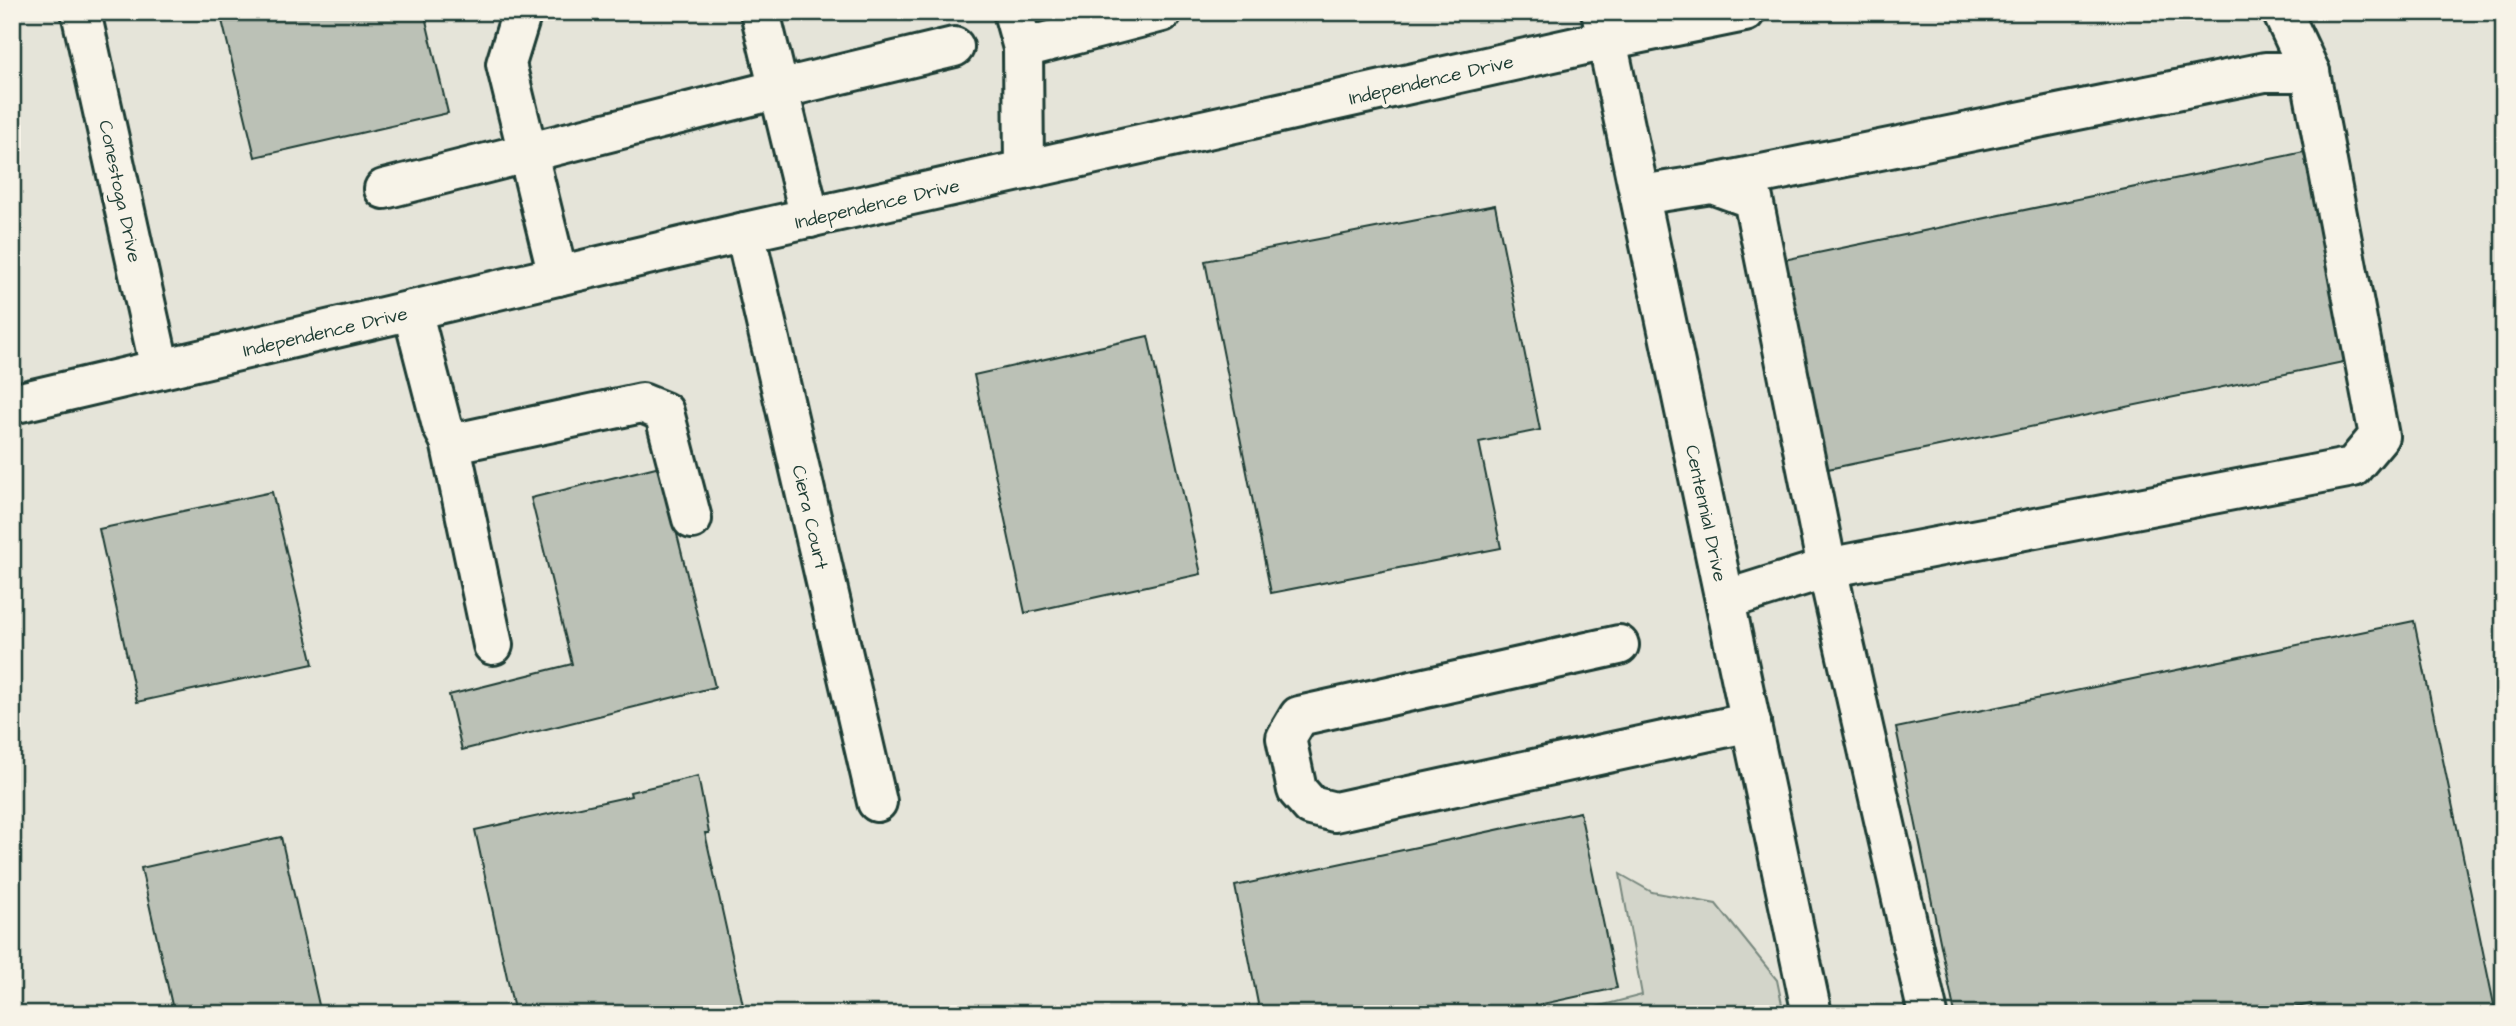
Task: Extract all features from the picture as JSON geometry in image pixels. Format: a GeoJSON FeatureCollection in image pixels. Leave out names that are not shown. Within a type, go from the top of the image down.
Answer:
{"type":"FeatureCollection","features":[{"type":"Feature","properties":{"kind":"street","name":"Conestoga Drive"},"geometry":{"type":"LineString","coordinates":[[81,12],[160,369]]}},
{"type":"Feature","properties":{"kind":"street"},"geometry":{"type":"LineString","coordinates":[[522,12],[506,64],[558,276]]}},
{"type":"Feature","properties":{"kind":"street"},"geometry":{"type":"LineString","coordinates":[[760,12],[810,218]]}},
{"type":"Feature","properties":{"kind":"street"},"geometry":{"type":"LineString","coordinates":[[1013,12],[1023,48],[1024,170]]}},
{"type":"Feature","properties":{"kind":"street"},"geometry":{"type":"LineString","coordinates":[[1023,48],[1161,12]]}},
{"type":"Feature","properties":{"kind":"street","name":"Independence Drive"},"geometry":{"type":"LineString","coordinates":[[12,404],[745,232],[1024,170],[1604,26],[1745,12]]}},
{"type":"Feature","properties":{"kind":"street"},"geometry":{"type":"LineString","coordinates":[[1725,600],[1827,568],[2353,467],[2379,436],[2310,72],[2282,12]]}},
{"type":"Feature","properties":{"kind":"street","name":"Centennial Drive"},"geometry":{"type":"LineString","coordinates":[[1604,26],[1812,1014]]}},
{"type":"Feature","properties":{"kind":"street"},"geometry":{"type":"LineString","coordinates":[[384,189],[954,47]]}},
{"type":"Feature","properties":{"kind":"street"},"geometry":{"type":"LineString","coordinates":[[1640,195],[1712,184],[2265,72],[2310,72]]}},
{"type":"Feature","properties":{"kind":"street"},"geometry":{"type":"LineString","coordinates":[[1712,184],[1753,199],[1827,568],[1928,1014]]}},
{"type":"Feature","properties":{"kind":"street","name":"Ciera Court"},"geometry":{"type":"LineString","coordinates":[[745,232],[877,802]]}},
{"type":"Feature","properties":{"kind":"street"},"geometry":{"type":"LineString","coordinates":[[412,310],[442,426],[450,441],[494,645]]}},
{"type":"Feature","properties":{"kind":"street"},"geometry":{"type":"LineString","coordinates":[[450,441],[464,441],[642,403],[664,412],[692,519]]}},
{"type":"Feature","properties":{"kind":"street"},"geometry":{"type":"LineString","coordinates":[[1619,645],[1299,716],[1286,738],[1297,790],[1311,806],[1335,812],[1751,722]]}},
{"type":"Feature","properties":{"kind":"shaded area"},"geometry":{"type":"Polygon","coordinates":[[[12,12],[2504,12],[2504,1014],[12,1014],[12,12]]]}},
{"type":"Feature","properties":{"kind":"shaded area"},"geometry":{"type":"Polygon","coordinates":[[[1620,874],[1652,892],[1716,904],[1777,980],[1784,1014],[1569,1014],[1642,995],[1620,874]]]}},
{"type":"Feature","properties":{"kind":"building"},"geometry":{"type":"Polygon","coordinates":[[[220,12],[424,12],[448,113],[255,157],[220,12]]]}},
{"type":"Feature","properties":{"kind":"building"},"geometry":{"type":"Polygon","coordinates":[[[2304,152],[2348,361],[1823,470],[1779,261],[2304,152]]]}},
{"type":"Feature","properties":{"kind":"building"},"geometry":{"type":"Polygon","coordinates":[[[1495,205],[1540,430],[1479,442],[1501,548],[1271,593],[1205,261],[1495,205]]]}},
{"type":"Feature","properties":{"kind":"building"},"geometry":{"type":"Polygon","coordinates":[[[1148,336],[1201,574],[1025,613],[974,375],[1148,336]]]}},
{"type":"Feature","properties":{"kind":"building"},"geometry":{"type":"Polygon","coordinates":[[[660,466],[715,687],[462,750],[449,695],[572,664],[531,498],[660,466]]]}},
{"type":"Feature","properties":{"kind":"building"},"geometry":{"type":"Polygon","coordinates":[[[272,492],[313,664],[137,702],[99,529],[272,492]]]}},
{"type":"Feature","properties":{"kind":"building"},"geometry":{"type":"Polygon","coordinates":[[[2414,621],[2496,1014],[2313,1014],[2311,1004],[2265,1014],[1955,1014],[1896,728],[2414,621]]]}},
{"type":"Feature","properties":{"kind":"building"},"geometry":{"type":"Polygon","coordinates":[[[698,776],[709,833],[705,833],[745,1014],[515,1014],[475,830],[631,796],[630,792],[698,776]]]}},
{"type":"Feature","properties":{"kind":"building"},"geometry":{"type":"Polygon","coordinates":[[[1580,812],[1617,988],[1496,1014],[1260,1014],[1235,886],[1580,812]]]}},
{"type":"Feature","properties":{"kind":"building"},"geometry":{"type":"Polygon","coordinates":[[[281,837],[321,1014],[174,1014],[141,868],[281,837]]]}}]}
